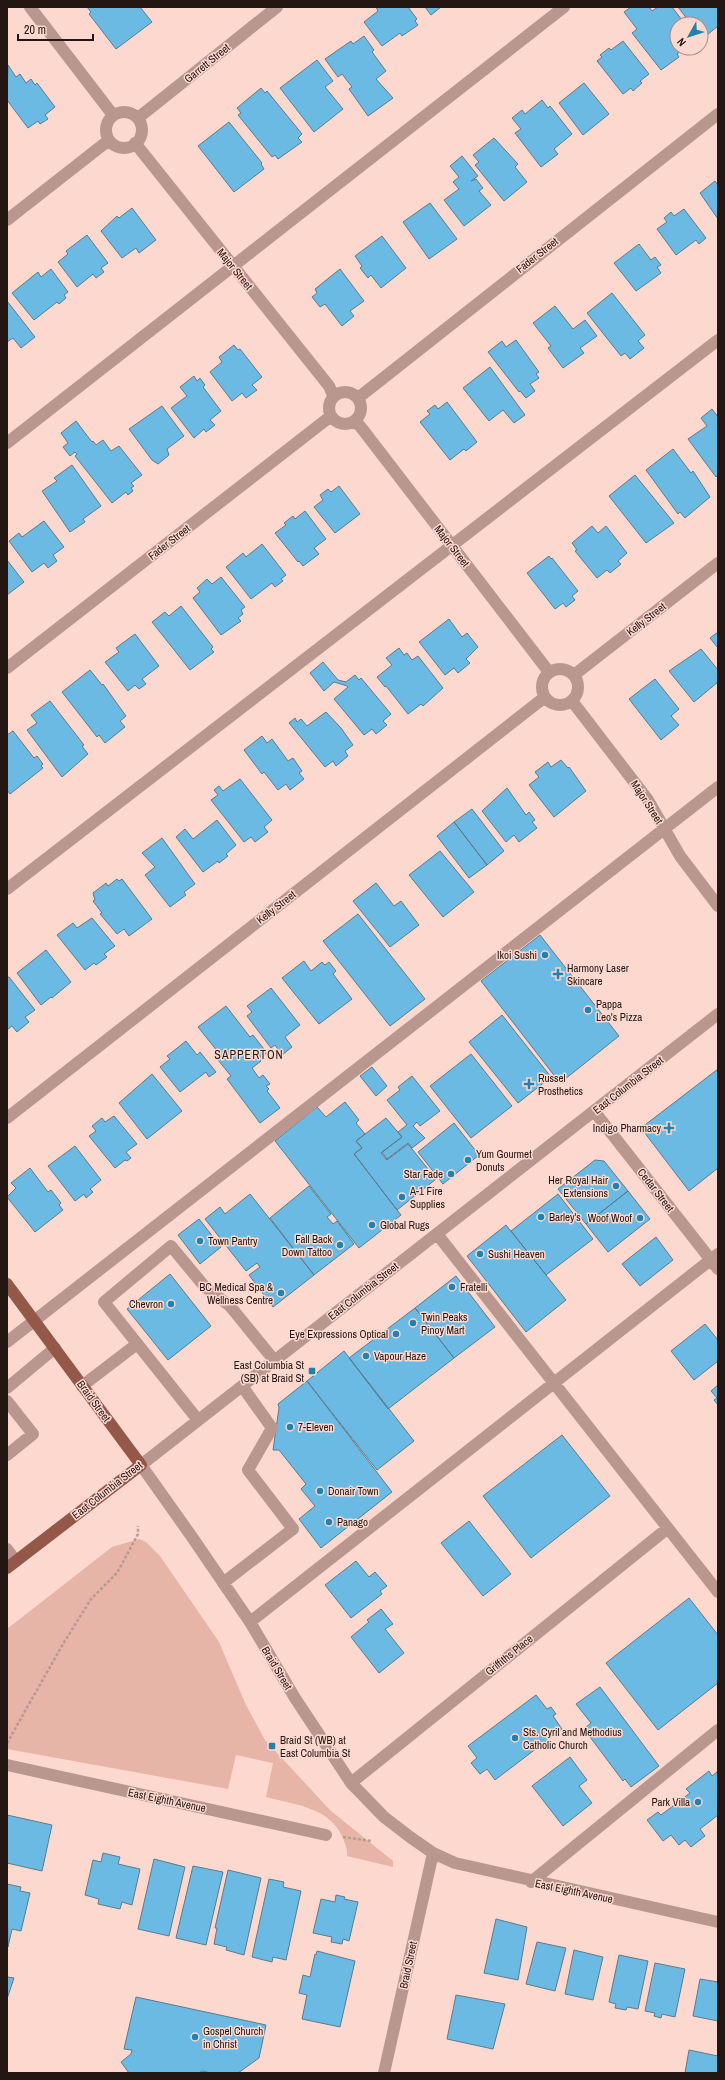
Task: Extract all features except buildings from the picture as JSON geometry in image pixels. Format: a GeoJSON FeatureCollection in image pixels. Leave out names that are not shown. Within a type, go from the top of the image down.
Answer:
{"type":"FeatureCollection","features":[{"type":"Feature","properties":{"kind":"main road","name":"Braid Street"},"geometry":{"type":"LineString","coordinates":[[7,1284],[36,1320],[82,1386],[141,1465]]}},
{"type":"Feature","properties":{"kind":"main road","name":"East Columbia Street"},"geometry":{"type":"LineString","coordinates":[[12,1564],[141,1465]]}},
{"type":"Feature","properties":{"kind":"street"},"geometry":{"type":"LineString","coordinates":[[30,7],[113,115]]}},
{"type":"Feature","properties":{"kind":"street","name":"Garrett Street"},"geometry":{"type":"LineString","coordinates":[[138,118],[277,7]]}},
{"type":"Feature","properties":{"kind":"street"},"geometry":{"type":"LineString","coordinates":[[7,443],[234,267],[564,7]]}},
{"type":"Feature","properties":{"kind":"street"},"geometry":{"type":"LineString","coordinates":[[123,111],[134,114],[138,118],[142,128],[139,139],[135,144],[119,147],[109,140],[105,130],[109,119],[113,115],[123,111]]}},
{"type":"Feature","properties":{"kind":"street","name":"Fader Street"},"geometry":{"type":"LineString","coordinates":[[358,398],[718,114]]}},
{"type":"Feature","properties":{"kind":"street"},"geometry":{"type":"LineString","coordinates":[[7,220],[109,140]]}},
{"type":"Feature","properties":{"kind":"street","name":"Major Street"},"geometry":{"type":"LineString","coordinates":[[135,144],[329,386],[333,396]]}},
{"type":"Feature","properties":{"kind":"street"},"geometry":{"type":"LineString","coordinates":[[7,889],[718,340]]}},
{"type":"Feature","properties":{"kind":"street"},"geometry":{"type":"LineString","coordinates":[[338,392],[349,392],[358,398],[362,408],[354,422],[349,424],[338,423],[330,416],[328,405],[333,396],[338,392]]}},
{"type":"Feature","properties":{"kind":"street","name":"Fader Street"},"geometry":{"type":"LineString","coordinates":[[7,668],[330,416]]}},
{"type":"Feature","properties":{"kind":"street","name":"Major Street"},"geometry":{"type":"LineString","coordinates":[[354,422],[360,426],[549,672]]}},
{"type":"Feature","properties":{"kind":"street","name":"Kelly Street"},"geometry":{"type":"LineString","coordinates":[[574,675],[718,563]]}},
{"type":"Feature","properties":{"kind":"street"},"geometry":{"type":"LineString","coordinates":[[565,669],[574,675],[577,680],[578,691],[572,701],[561,705],[555,705],[545,697],[542,692],[542,681],[549,672],[565,669]]}},
{"type":"Feature","properties":{"kind":"street","name":"Kelly Street"},"geometry":{"type":"LineString","coordinates":[[7,1118],[545,697]]}},
{"type":"Feature","properties":{"kind":"street","name":"Major Street"},"geometry":{"type":"LineString","coordinates":[[572,701],[648,800],[680,856],[718,906]]}},
{"type":"Feature","properties":{"kind":"street"},"geometry":{"type":"LineString","coordinates":[[7,1342],[718,787]]}},
{"type":"Feature","properties":{"kind":"street","name":"East Columbia Street"},"geometry":{"type":"LineString","coordinates":[[141,1465],[718,1014]]}},
{"type":"Feature","properties":{"kind":"street","name":"Cedar Street"},"geometry":{"type":"LineString","coordinates":[[594,1111],[716,1261]]}},
{"type":"Feature","properties":{"kind":"street"},"geometry":{"type":"LineString","coordinates":[[436,1234],[718,1592]]}},
{"type":"Feature","properties":{"kind":"street"},"geometry":{"type":"LineString","coordinates":[[198,1420],[104,1302],[171,1246],[205,1287],[230,1306],[274,1360]]}},
{"type":"Feature","properties":{"kind":"street"},"geometry":{"type":"LineString","coordinates":[[250,1622],[554,1383],[716,1261]]}},
{"type":"Feature","properties":{"kind":"street"},"geometry":{"type":"LineString","coordinates":[[82,1386],[137,1344]]}},
{"type":"Feature","properties":{"kind":"street"},"geometry":{"type":"LineString","coordinates":[[7,1388],[55,1348]]}},
{"type":"Feature","properties":{"kind":"street"},"geometry":{"type":"LineString","coordinates":[[223,1583],[293,1529],[248,1470],[272,1428],[242,1386]]}},
{"type":"Feature","properties":{"kind":"street"},"geometry":{"type":"LineString","coordinates":[[7,1401],[33,1434],[7,1455]]}},
{"type":"Feature","properties":{"kind":"street","name":"Braid Street"},"geometry":{"type":"LineString","coordinates":[[141,1465],[250,1622],[295,1698],[351,1783],[384,1817],[433,1853],[384,2073]]}},
{"type":"Feature","properties":{"kind":"street","name":"Griffiths Place"},"geometry":{"type":"LineString","coordinates":[[351,1783],[668,1528]]}},
{"type":"Feature","properties":{"kind":"street"},"geometry":{"type":"LineString","coordinates":[[7,1550],[12,1564]]}},
{"type":"Feature","properties":{"kind":"street"},"geometry":{"type":"LineString","coordinates":[[531,1882],[718,1730]]}},
{"type":"Feature","properties":{"kind":"street","name":"East Eighth Avenue"},"geometry":{"type":"LineString","coordinates":[[7,1765],[326,1835]]}},
{"type":"Feature","properties":{"kind":"street","name":"East Eighth Avenue"},"geometry":{"type":"LineString","coordinates":[[433,1853],[455,1863],[531,1882],[718,1922]]}},
{"type":"Feature","properties":{"kind":"path"},"geometry":{"type":"LineString","coordinates":[[7,1743],[90,1599],[117,1573],[138,1534],[138,1526]]}},
{"type":"Feature","properties":{"kind":"path"},"geometry":{"type":"LineString","coordinates":[[326,1835],[371,1841]]}},
{"type":"Feature","properties":{"kind":"shaded area"},"geometry":{"type":"Polygon","coordinates":[[[139,1539],[146,1542],[160,1556],[219,1642],[246,1705],[265,1740],[331,1811],[393,1861],[393,1867],[347,1856],[347,1849],[343,1838],[330,1820],[321,1814],[300,1805],[266,1797],[273,1763],[236,1755],[228,1789],[7,1749],[7,1629],[112,1547],[139,1539]]]}},
{"type":"Feature","properties":{"kind":"place","name":"Ikoi Sushi"},"geometry":{"type":"Point","coordinates":[545,955]}},
{"type":"Feature","properties":{"kind":"place","name":"Harmony Laser Skincare"},"geometry":{"type":"Point","coordinates":[558,974]}},
{"type":"Feature","properties":{"kind":"place","name":"Pappa Leo's Pizza"},"geometry":{"type":"Point","coordinates":[588,1010]}},
{"type":"Feature","properties":{"kind":"place","name":"Russel Prosthetics"},"geometry":{"type":"Point","coordinates":[529,1084]}},
{"type":"Feature","properties":{"kind":"place","name":"Indigo Pharmacy"},"geometry":{"type":"Point","coordinates":[669,1128]}},
{"type":"Feature","properties":{"kind":"place","name":"Yum Gourmet Donuts"},"geometry":{"type":"Point","coordinates":[468,1160]}},
{"type":"Feature","properties":{"kind":"place","name":"Star Fade"},"geometry":{"type":"Point","coordinates":[451,1174]}},
{"type":"Feature","properties":{"kind":"place","name":"Her Royal Hair Extensions"},"geometry":{"type":"Point","coordinates":[616,1186]}},
{"type":"Feature","properties":{"kind":"place","name":"A-1 Fire Supplies"},"geometry":{"type":"Point","coordinates":[402,1197]}},
{"type":"Feature","properties":{"kind":"place","name":"Barley's"},"geometry":{"type":"Point","coordinates":[541,1217]}},
{"type":"Feature","properties":{"kind":"place","name":"Woof Woof"},"geometry":{"type":"Point","coordinates":[640,1218]}},
{"type":"Feature","properties":{"kind":"place","name":"Global Rugs"},"geometry":{"type":"Point","coordinates":[372,1225]}},
{"type":"Feature","properties":{"kind":"place","name":"Town Pantry"},"geometry":{"type":"Point","coordinates":[200,1241]}},
{"type":"Feature","properties":{"kind":"place","name":"Fall Back Down Tattoo"},"geometry":{"type":"Point","coordinates":[340,1245]}},
{"type":"Feature","properties":{"kind":"place","name":"Sushi Heaven"},"geometry":{"type":"Point","coordinates":[480,1254]}},
{"type":"Feature","properties":{"kind":"place","name":"Fratelli"},"geometry":{"type":"Point","coordinates":[452,1287]}},
{"type":"Feature","properties":{"kind":"place","name":"BC Medical Spa & Wellness Centre"},"geometry":{"type":"Point","coordinates":[281,1293]}},
{"type":"Feature","properties":{"kind":"place","name":"Chevron"},"geometry":{"type":"Point","coordinates":[171,1304]}},
{"type":"Feature","properties":{"kind":"place","name":"Twin Peaks Pinoy Mart"},"geometry":{"type":"Point","coordinates":[413,1323]}},
{"type":"Feature","properties":{"kind":"place","name":"Eye Expressions Optical"},"geometry":{"type":"Point","coordinates":[396,1334]}},
{"type":"Feature","properties":{"kind":"place","name":"Vapour Haze"},"geometry":{"type":"Point","coordinates":[366,1356]}},
{"type":"Feature","properties":{"kind":"place","name":"East Columbia St (SB) at Braid St"},"geometry":{"type":"Point","coordinates":[312,1371]}},
{"type":"Feature","properties":{"kind":"place","name":"7-Eleven"},"geometry":{"type":"Point","coordinates":[290,1427]}},
{"type":"Feature","properties":{"kind":"place","name":"Donair Town"},"geometry":{"type":"Point","coordinates":[320,1491]}},
{"type":"Feature","properties":{"kind":"place","name":"Panago"},"geometry":{"type":"Point","coordinates":[329,1522]}},
{"type":"Feature","properties":{"kind":"place","name":"Sts. Cyril and Methodius Catholic Church"},"geometry":{"type":"Point","coordinates":[515,1738]}},
{"type":"Feature","properties":{"kind":"place","name":"Braid St (WB) at East Columbia St"},"geometry":{"type":"Point","coordinates":[272,1746]}},
{"type":"Feature","properties":{"kind":"place","name":"Park Villa"},"geometry":{"type":"Point","coordinates":[698,1802]}},
{"type":"Feature","properties":{"kind":"place","name":"Gospel Church in Christ"},"geometry":{"type":"Point","coordinates":[195,2037]}},
{"type":"Feature","properties":{"kind":"district","name":"SAPPERTON"},"geometry":{"type":"Point","coordinates":[249,1055]}}]}
